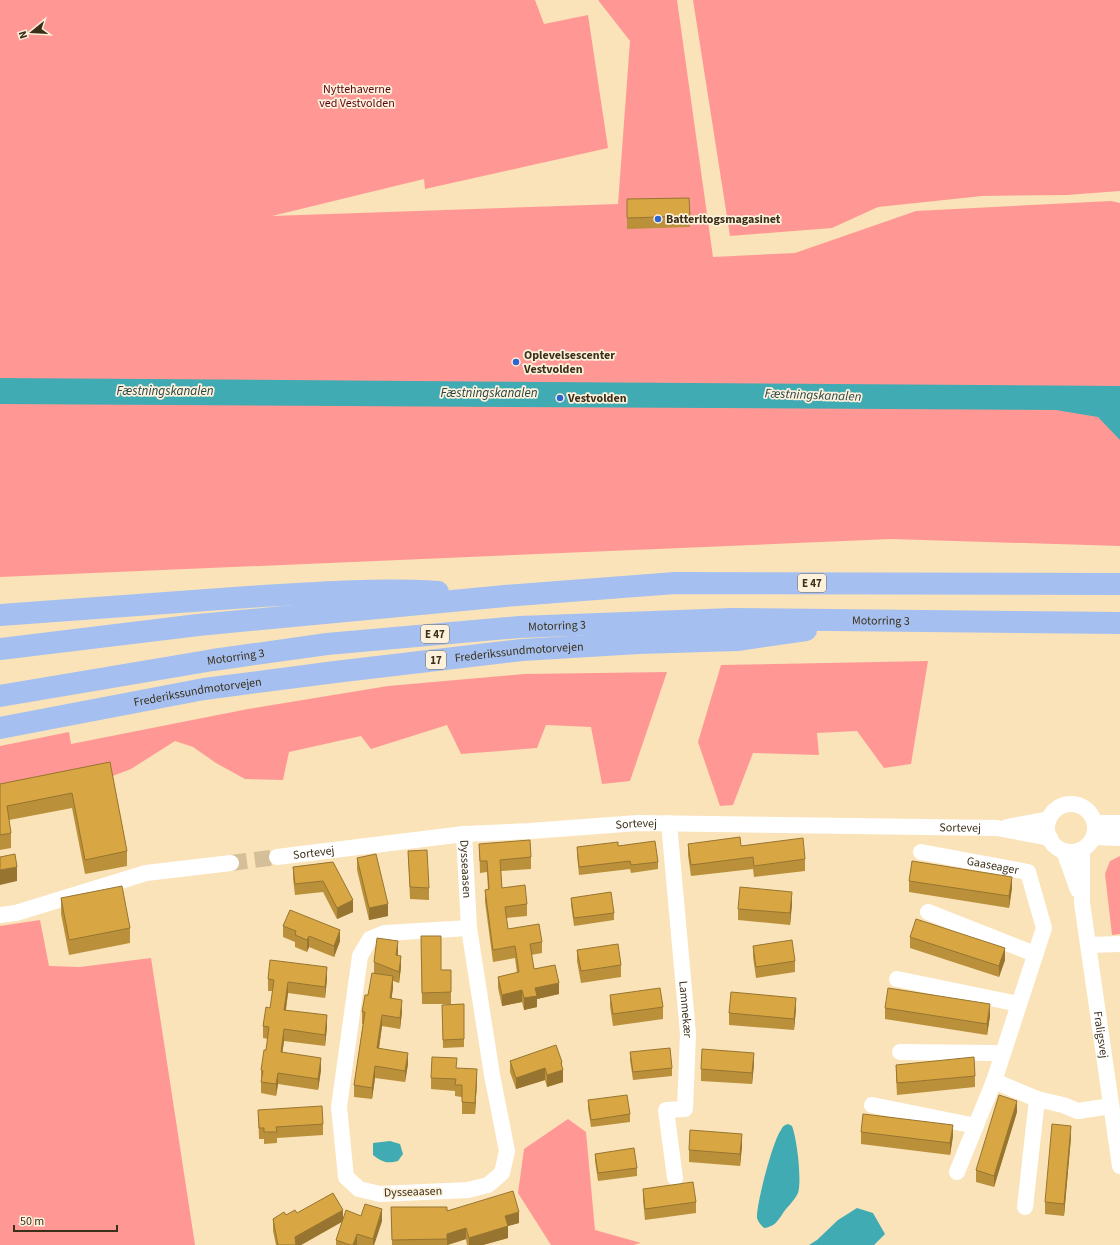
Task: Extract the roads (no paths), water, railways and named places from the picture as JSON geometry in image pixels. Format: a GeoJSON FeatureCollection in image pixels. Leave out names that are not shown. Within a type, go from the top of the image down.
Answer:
{"type":"FeatureCollection","features":[{"type":"Feature","properties":{"kind":"highway","name":"E 47"},"geometry":{"type":"LineString","coordinates":[[0,615],[326,592],[400,590],[505,596],[674,583],[1120,584]]}},
{"type":"Feature","properties":{"kind":"highway"},"geometry":{"type":"LineString","coordinates":[[0,649],[198,625],[505,596]]}},
{"type":"Feature","properties":{"kind":"highway","name":"Motorring 3"},"geometry":{"type":"LineString","coordinates":[[0,696],[213,660],[327,644],[519,627],[732,619],[1120,623]]}},
{"type":"Feature","properties":{"kind":"highway","name":"Frederikssundmotorvejen"},"geometry":{"type":"LineString","coordinates":[[0,728],[204,689],[334,672],[522,650],[639,643],[737,640],[875,620]]}},
{"type":"Feature","properties":{"kind":"street"},"geometry":{"type":"LineString","coordinates":[[1073,804],[1081,806],[1092,816],[1094,830],[1091,842],[1082,850],[1070,852],[1064,851],[1058,848],[1050,838],[1048,826],[1049,819],[1059,808],[1073,804]]}},
{"type":"Feature","properties":{"kind":"street","name":"Sortevej"},"geometry":{"type":"LineString","coordinates":[[997,828],[1049,819]]}},
{"type":"Feature","properties":{"kind":"street","name":"Sortevej"},"geometry":{"type":"LineString","coordinates":[[276,857],[464,834],[638,823],[997,828],[1050,838]]}},
{"type":"Feature","properties":{"kind":"street","name":"Lammekær"},"geometry":{"type":"LineString","coordinates":[[668,823],[688,1034],[684,1109],[666,1110],[675,1178]]}},
{"type":"Feature","properties":{"kind":"street"},"geometry":{"type":"LineString","coordinates":[[1094,830],[1120,823]]}},
{"type":"Feature","properties":{"kind":"street"},"geometry":{"type":"LineString","coordinates":[[1094,830],[1120,838]]}},
{"type":"Feature","properties":{"kind":"street","name":"Dysseaasen"},"geometry":{"type":"LineString","coordinates":[[464,834],[469,928],[492,1075],[507,1151],[502,1173],[488,1185],[468,1190],[380,1194],[359,1189],[346,1177],[339,1107],[360,956],[370,939],[385,933],[469,928]]}},
{"type":"Feature","properties":{"kind":"street","name":"Fraligsvej"},"geometry":{"type":"LineString","coordinates":[[1082,850],[1082,902],[1120,1166]]}},
{"type":"Feature","properties":{"kind":"street","name":"Fraligsvej"},"geometry":{"type":"LineString","coordinates":[[1064,851],[1082,902]]}},
{"type":"Feature","properties":{"kind":"street","name":"Gaaseager"},"geometry":{"type":"LineString","coordinates":[[921,852],[1028,872],[1044,928],[994,1081],[957,1172]]}},
{"type":"Feature","properties":{"kind":"street"},"geometry":{"type":"LineString","coordinates":[[0,915],[16,913],[146,873],[231,863]]}},
{"type":"Feature","properties":{"kind":"street"},"geometry":{"type":"LineString","coordinates":[[928,912],[1035,954]]}},
{"type":"Feature","properties":{"kind":"street"},"geometry":{"type":"LineString","coordinates":[[1089,945],[1120,944]]}},
{"type":"Feature","properties":{"kind":"street"},"geometry":{"type":"LineString","coordinates":[[897,979],[1019,1004]]}},
{"type":"Feature","properties":{"kind":"street"},"geometry":{"type":"LineString","coordinates":[[900,1052],[1002,1054]]}},
{"type":"Feature","properties":{"kind":"street"},"geometry":{"type":"LineString","coordinates":[[994,1081],[1037,1099],[1063,1105],[1078,1111],[1112,1106]]}},
{"type":"Feature","properties":{"kind":"street"},"geometry":{"type":"LineString","coordinates":[[1026,1206],[1037,1099]]}},
{"type":"Feature","properties":{"kind":"street"},"geometry":{"type":"LineString","coordinates":[[872,1105],[976,1126]]}},
{"type":"Feature","properties":{"kind":"water","name":"Fæstningskanalen"},"geometry":{"type":"Polygon","coordinates":[[[0,378],[1120,386],[1120,440],[1098,417],[1056,410],[0,404],[0,378]]]}},
{"type":"Feature","properties":{"kind":"water"},"geometry":{"type":"Polygon","coordinates":[[[788,1124],[792,1126],[797,1149],[799,1170],[798,1193],[779,1219],[770,1226],[764,1228],[757,1218],[762,1187],[778,1136],[783,1127],[788,1124]]]}},
{"type":"Feature","properties":{"kind":"water"},"geometry":{"type":"Polygon","coordinates":[[[390,1141],[400,1144],[403,1154],[398,1161],[385,1162],[373,1155],[373,1143],[390,1141]]]}},
{"type":"Feature","properties":{"kind":"water"},"geometry":{"type":"Polygon","coordinates":[[[857,1208],[873,1213],[885,1234],[874,1245],[809,1245],[817,1240],[838,1220],[857,1208]]]}},
{"type":"Feature","properties":{"kind":"tunnel"},"geometry":{"type":"LineString","coordinates":[[231,863],[277,857]]}},
{"type":"Feature","properties":{"kind":"place","name":"Batteritogsmagasinet"},"geometry":{"type":"Point","coordinates":[658,219]}},
{"type":"Feature","properties":{"kind":"place","name":"Oplevelsescenter Vestvolden"},"geometry":{"type":"Point","coordinates":[516,362]}},
{"type":"Feature","properties":{"kind":"place","name":"Vestvolden"},"geometry":{"type":"Point","coordinates":[560,398]}},
{"type":"Feature","properties":{"kind":"park label","name":"Nyttehaverne ved Vestvolden"},"geometry":{"type":"Point","coordinates":[357,96]}}]}
